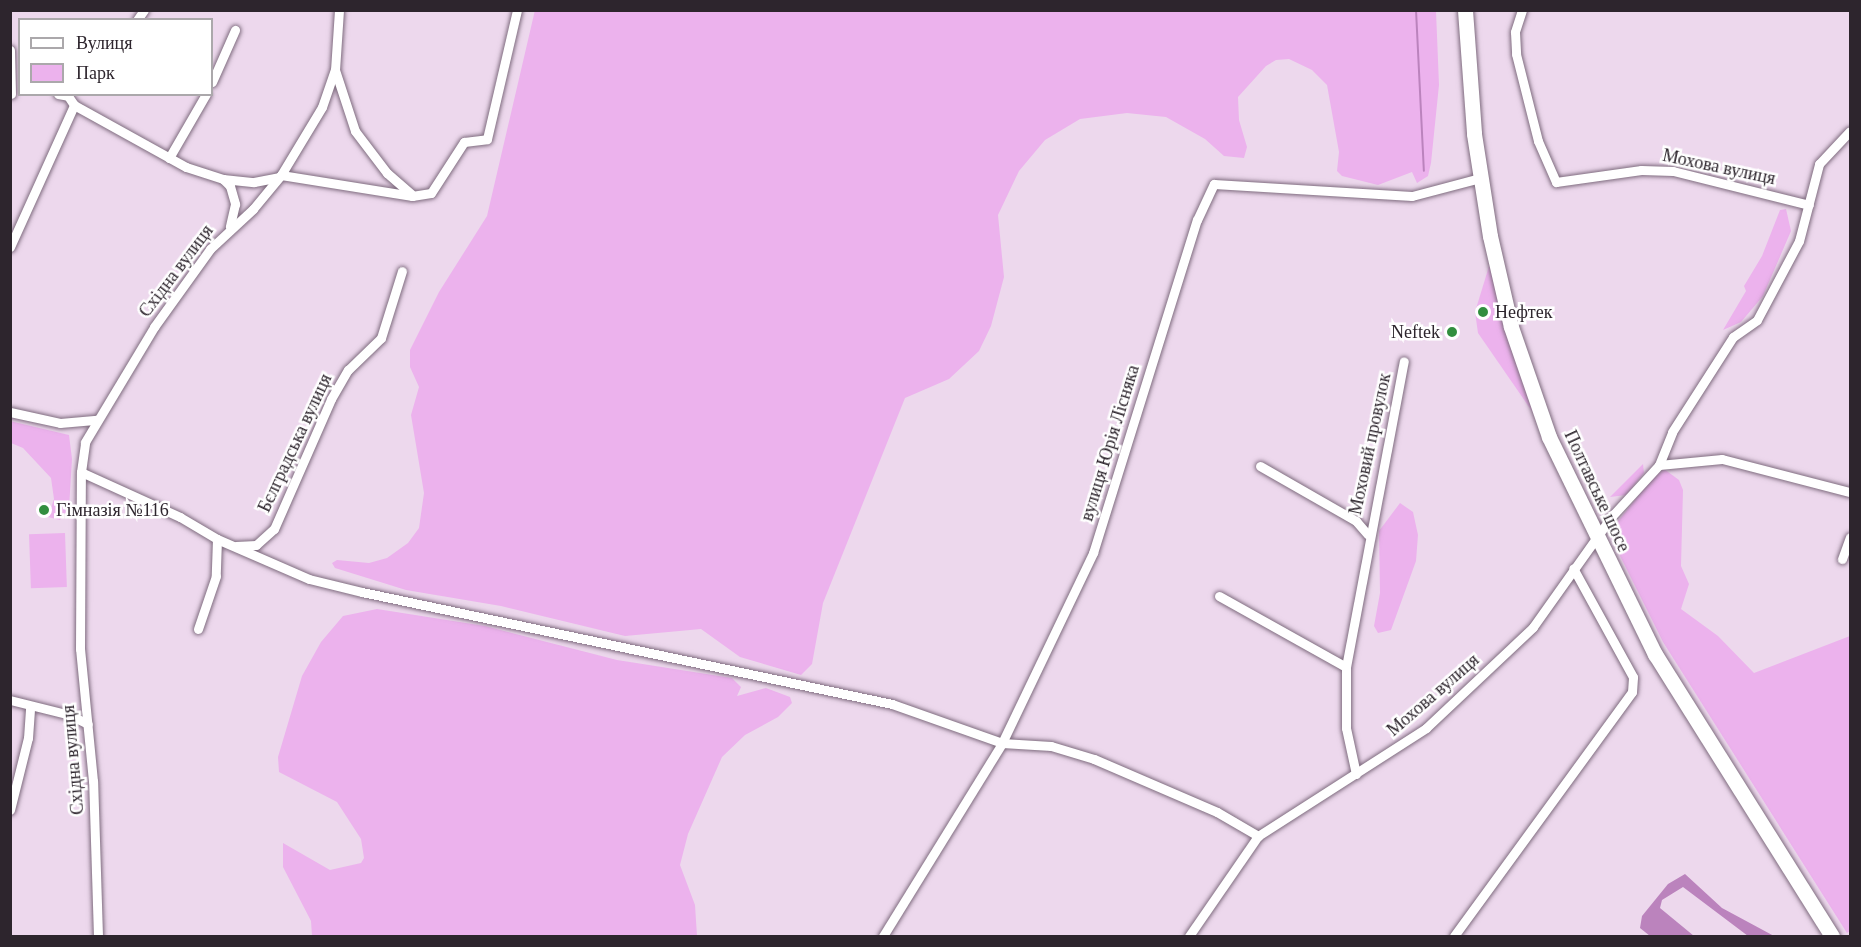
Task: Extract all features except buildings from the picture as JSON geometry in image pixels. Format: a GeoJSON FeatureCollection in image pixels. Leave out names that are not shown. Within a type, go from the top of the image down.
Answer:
{"type":"FeatureCollection","features":[{"type":"Feature","properties":{"kind":"main road","name":"Полтавське шосе"},"geometry":{"type":"LineString","coordinates":[[1465,10],[1480,178],[1511,327],[1550,437],[1596,539],[1681,697],[1832,936]]}},
{"type":"Feature","properties":{"kind":"street"},"geometry":{"type":"LineString","coordinates":[[339,10],[335,70],[355,131],[387,173],[412,196]]}},
{"type":"Feature","properties":{"kind":"street"},"geometry":{"type":"LineString","coordinates":[[66,96],[74,105],[170,158],[222,179],[254,182],[280,176],[412,196],[431,193],[464,142],[487,139],[518,10]]}},
{"type":"Feature","properties":{"kind":"street","name":"Мохова вулиця"},"geometry":{"type":"LineString","coordinates":[[1522,10],[1515,32],[1516,54],[1538,141],[1552,178],[1562,183],[1641,170],[1673,171],[1809,205]]}},
{"type":"Feature","properties":{"kind":"street"},"geometry":{"type":"LineString","coordinates":[[213,80],[235,30]]}},
{"type":"Feature","properties":{"kind":"street"},"geometry":{"type":"LineString","coordinates":[[10,50],[11,94]]}},
{"type":"Feature","properties":{"kind":"street","name":"Східна вулиця"},"geometry":{"type":"LineString","coordinates":[[98,936],[89,725],[80,649],[81,472],[86,442],[154,327],[229,228],[252,209],[280,176],[322,106],[335,70]]}},
{"type":"Feature","properties":{"kind":"street"},"geometry":{"type":"LineString","coordinates":[[170,158],[205,96]]}},
{"type":"Feature","properties":{"kind":"street"},"geometry":{"type":"LineString","coordinates":[[10,247],[74,105]]}},
{"type":"Feature","properties":{"kind":"street","name":"Мохова вулиця"},"geometry":{"type":"LineString","coordinates":[[1189,936],[1258,836],[1426,728],[1533,627],[1573,568],[1659,465],[1672,432],[1707,373],[1733,337],[1758,320],[1781,281],[1799,241],[1819,164],[1851,131]]}},
{"type":"Feature","properties":{"kind":"street","name":"вулиця Юрія Лісняка"},"geometry":{"type":"LineString","coordinates":[[883,936],[1002,743],[1093,553],[1197,220],[1214,184],[1412,196],[1480,178]]}},
{"type":"Feature","properties":{"kind":"street"},"geometry":{"type":"LineString","coordinates":[[222,179],[230,186],[236,204],[229,228]]}},
{"type":"Feature","properties":{"kind":"street","name":"Бєлградська вулиця"},"geometry":{"type":"LineString","coordinates":[[234,546],[256,545],[274,529],[331,399],[348,370],[381,338],[402,271]]}},
{"type":"Feature","properties":{"kind":"street","name":"Моховий провулок"},"geometry":{"type":"LineString","coordinates":[[1356,774],[1346,728],[1346,667],[1368,535],[1404,361]]}},
{"type":"Feature","properties":{"kind":"street"},"geometry":{"type":"LineString","coordinates":[[10,412],[60,423],[97,420]]}},
{"type":"Feature","properties":{"kind":"street"},"geometry":{"type":"LineString","coordinates":[[1659,465],[1722,459],[1851,492]]}},
{"type":"Feature","properties":{"kind":"street","name":"Моховий провулок"},"geometry":{"type":"LineString","coordinates":[[1260,466],[1356,521],[1368,535]]}},
{"type":"Feature","properties":{"kind":"street"},"geometry":{"type":"LineString","coordinates":[[81,472],[180,517],[217,539],[309,579],[892,704],[1002,743],[1051,746],[1094,759],[1217,812],[1258,836]]}},
{"type":"Feature","properties":{"kind":"street"},"geometry":{"type":"LineString","coordinates":[[1842,559],[1851,537]]}},
{"type":"Feature","properties":{"kind":"street"},"geometry":{"type":"LineString","coordinates":[[198,629],[216,576],[217,539]]}},
{"type":"Feature","properties":{"kind":"street"},"geometry":{"type":"LineString","coordinates":[[1454,936],[1629,699],[1634,684],[1573,568]]}},
{"type":"Feature","properties":{"kind":"street"},"geometry":{"type":"LineString","coordinates":[[1219,596],[1346,667]]}},
{"type":"Feature","properties":{"kind":"street"},"geometry":{"type":"LineString","coordinates":[[10,700],[70,715],[89,725]]}},
{"type":"Feature","properties":{"kind":"street"},"geometry":{"type":"LineString","coordinates":[[10,810],[28,738],[30,706]]}},
{"type":"Feature","properties":{"kind":"green space"},"geometry":{"type":"Polygon","coordinates":[[[535,10],[1436,11],[1439,85],[1431,163],[1428,176],[1417,183],[1412,172],[1378,185],[1342,176],[1337,171],[1339,152],[1327,85],[1312,70],[1289,59],[1276,60],[1266,66],[1238,97],[1239,120],[1247,147],[1244,158],[1224,156],[1205,139],[1166,117],[1127,113],[1080,119],[1045,140],[1019,171],[998,215],[1004,277],[991,326],[979,351],[949,379],[905,398],[823,603],[812,664],[801,675],[740,657],[701,629],[625,636],[501,606],[406,590],[335,568],[332,563],[337,560],[369,563],[387,558],[408,543],[419,528],[424,493],[411,415],[419,387],[410,367],[410,350],[439,292],[487,216],[535,10]]]}},
{"type":"Feature","properties":{"kind":"green space"},"geometry":{"type":"Polygon","coordinates":[[[1786,209],[1791,231],[1763,296],[1741,322],[1723,330],[1746,291],[1744,286],[1762,256],[1780,210],[1786,209]]]}},
{"type":"Feature","properties":{"kind":"green space"},"geometry":{"type":"Polygon","coordinates":[[[1490,263],[1538,420],[1478,333],[1475,312],[1490,263]]]}},
{"type":"Feature","properties":{"kind":"green space"},"geometry":{"type":"Polygon","coordinates":[[[10,421],[69,435],[72,459],[69,508],[60,520],[48,517],[54,499],[51,478],[23,448],[11,443],[10,421]]]}},
{"type":"Feature","properties":{"kind":"green space"},"geometry":{"type":"Polygon","coordinates":[[[1643,464],[1644,473],[1626,495],[1610,497],[1643,464]]]}},
{"type":"Feature","properties":{"kind":"green space"},"geometry":{"type":"Polygon","coordinates":[[[1664,469],[1679,480],[1683,490],[1681,566],[1689,584],[1681,609],[1718,636],[1754,673],[1850,636],[1850,931],[1847,933],[1663,642],[1611,538],[1611,530],[1650,481],[1664,469]]]}},
{"type":"Feature","properties":{"kind":"green space"},"geometry":{"type":"Polygon","coordinates":[[[1400,503],[1413,512],[1418,535],[1416,561],[1391,630],[1378,633],[1374,626],[1380,593],[1379,531],[1400,503]]]}},
{"type":"Feature","properties":{"kind":"green space"},"geometry":{"type":"Polygon","coordinates":[[[65,533],[67,587],[31,588],[29,534],[65,533]]]}},
{"type":"Feature","properties":{"kind":"green space"},"geometry":{"type":"Polygon","coordinates":[[[377,609],[485,626],[617,660],[732,678],[741,687],[737,696],[766,688],[790,697],[792,703],[778,717],[745,735],[722,757],[688,834],[680,865],[695,905],[697,936],[312,936],[311,921],[283,867],[283,843],[330,870],[361,863],[364,858],[361,839],[337,802],[279,772],[278,757],[302,676],[321,642],[343,616],[377,609]]]}},
{"type":"Feature","properties":{"kind":"shaded area"},"geometry":{"type":"Polygon","coordinates":[[[1685,874],[1722,908],[1774,936],[1748,936],[1683,887],[1662,900],[1660,908],[1694,936],[1650,936],[1640,928],[1642,916],[1668,884],[1685,874]]]}},
{"type":"Feature","properties":{"kind":"waterway"},"geometry":{"type":"LineString","coordinates":[[1416,10],[1424,171]]}},
{"type":"Feature","properties":{"kind":"place","name":"Нефтек"},"geometry":{"type":"Point","coordinates":[1483,312]}},
{"type":"Feature","properties":{"kind":"place","name":"Neftek"},"geometry":{"type":"Point","coordinates":[1452,332]}},
{"type":"Feature","properties":{"kind":"place","name":"Гімназія №116"},"geometry":{"type":"Point","coordinates":[44,510]}}]}
